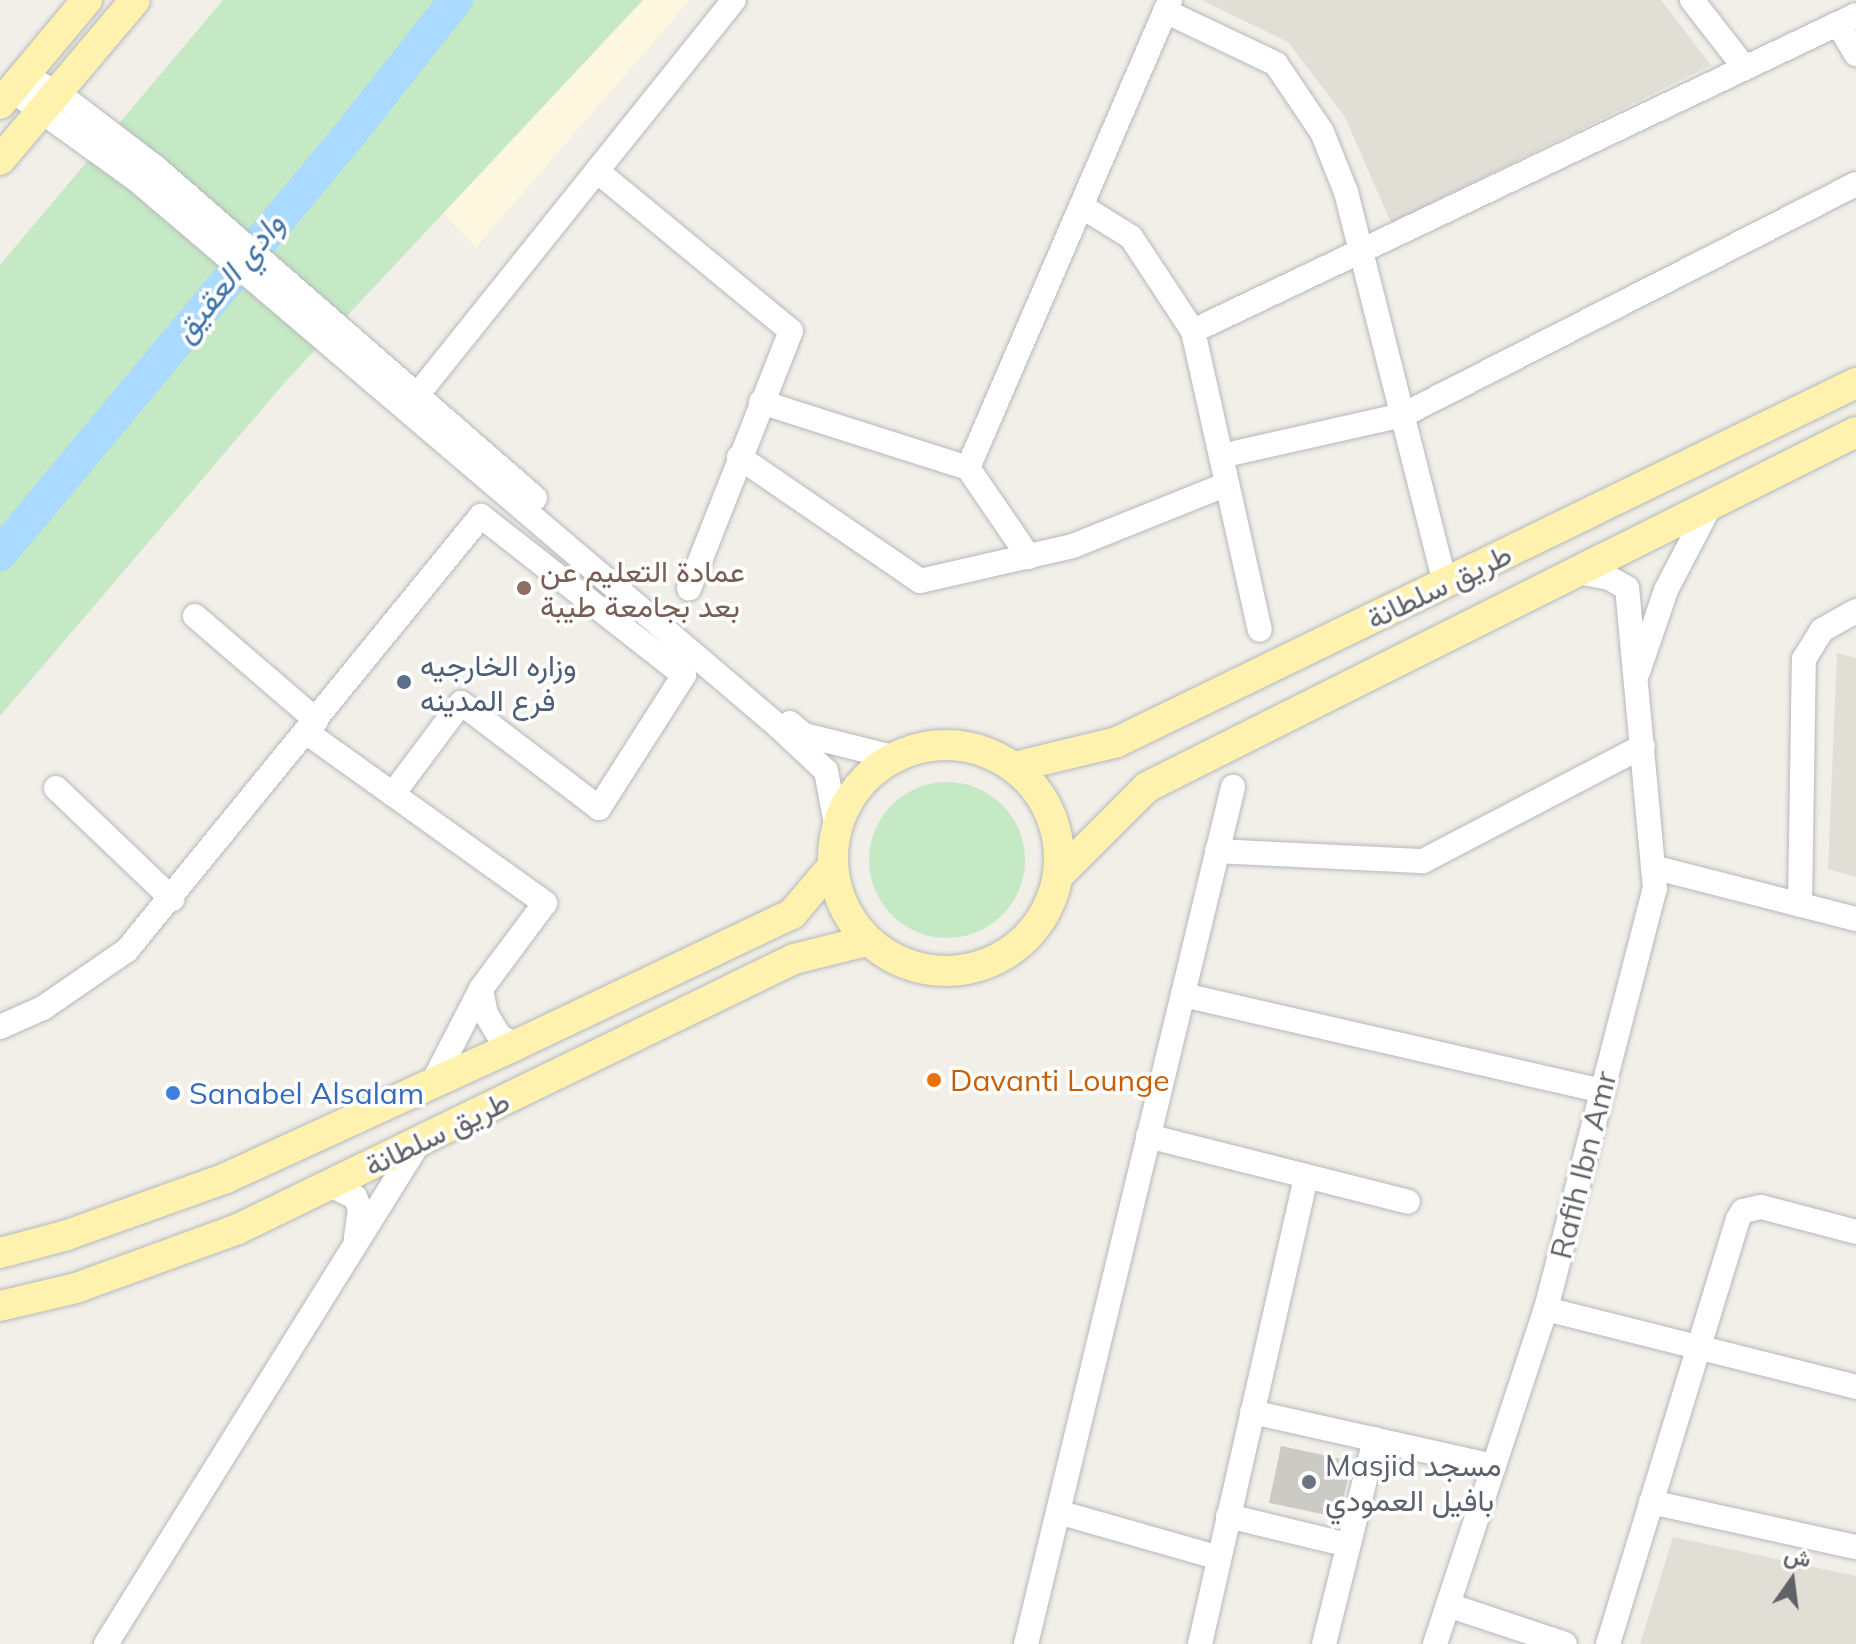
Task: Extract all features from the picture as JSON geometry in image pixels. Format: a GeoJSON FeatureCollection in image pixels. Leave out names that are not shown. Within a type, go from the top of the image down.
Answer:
{"type":"FeatureCollection","features":[{"type":"Feature","properties":{"kind":"main road"},"geometry":{"type":"LineString","coordinates":[[12,90],[87,0]]}},
{"type":"Feature","properties":{"kind":"main road"},"geometry":{"type":"LineString","coordinates":[[0,160],[135,0]]}},
{"type":"Feature","properties":{"kind":"main road","name":"طريق سلطانة"},"geometry":{"type":"LineString","coordinates":[[1014,767],[1117,742],[1856,383]]}},
{"type":"Feature","properties":{"kind":"main road","name":"طريق سلطانة"},"geometry":{"type":"LineString","coordinates":[[1059,875],[1147,787],[1573,571],[1856,432]]}},
{"type":"Feature","properties":{"kind":"main road"},"geometry":{"type":"LineString","coordinates":[[955,745],[986,752],[1014,767],[1043,798],[1058,835],[1059,875],[1047,913],[1023,943],[993,963],[961,972],[906,966],[866,941],[841,906],[831,868],[836,824],[858,785],[892,757],[923,747],[955,745]]}},
{"type":"Feature","properties":{"kind":"main road","name":"طريق سلطانة"},"geometry":{"type":"LineString","coordinates":[[0,1253],[67,1235],[226,1178],[516,1045],[792,914],[831,868]]}},
{"type":"Feature","properties":{"kind":"main road","name":"طريق سلطانة"},"geometry":{"type":"LineString","coordinates":[[0,1306],[76,1288],[238,1229],[794,959],[866,941]]}},
{"type":"Feature","properties":{"kind":"street"},"geometry":{"type":"LineString","coordinates":[[418,394],[734,0]]}},
{"type":"Feature","properties":{"kind":"street"},"geometry":{"type":"LineString","coordinates":[[1692,0],[1745,68]]}},
{"type":"Feature","properties":{"kind":"street"},"geometry":{"type":"LineString","coordinates":[[968,468],[1168,6],[1276,64],[1322,132],[1346,192],[1445,583]]}},
{"type":"Feature","properties":{"kind":"street"},"geometry":{"type":"LineString","coordinates":[[1193,331],[1847,19],[1856,54]]}},
{"type":"Feature","properties":{"kind":"street"},"geometry":{"type":"LineString","coordinates":[[12,90],[50,102],[146,173],[779,727],[826,771],[836,824]]}},
{"type":"Feature","properties":{"kind":"street"},"geometry":{"type":"LineString","coordinates":[[597,171],[791,331],[689,588]]}},
{"type":"Feature","properties":{"kind":"street"},"geometry":{"type":"LineString","coordinates":[[1221,456],[1403,415],[1856,184]]}},
{"type":"Feature","properties":{"kind":"street"},"geometry":{"type":"LineString","coordinates":[[1081,206],[1131,237],[1193,331],[1260,630]]}},
{"type":"Feature","properties":{"kind":"street"},"geometry":{"type":"LineString","coordinates":[[361,358],[418,394],[804,735],[892,757]]}},
{"type":"Feature","properties":{"kind":"street"},"geometry":{"type":"LineString","coordinates":[[761,402],[968,468],[1029,557]]}},
{"type":"Feature","properties":{"kind":"street"},"geometry":{"type":"LineString","coordinates":[[739,457],[920,581],[1073,546],[1227,484]]}},
{"type":"Feature","properties":{"kind":"street"},"geometry":{"type":"LineString","coordinates":[[1637,674],[1666,590],[1712,502]]}},
{"type":"Feature","properties":{"kind":"street"},"geometry":{"type":"LineString","coordinates":[[0,1027],[43,1008],[85,982],[127,950],[172,899],[481,516],[684,675],[599,808],[461,703],[393,794]]}},
{"type":"Feature","properties":{"kind":"street","name":"Rafih Ibn Amr"},"geometry":{"type":"LineString","coordinates":[[1435,1644],[1546,1309],[1655,889],[1627,588],[1609,578],[1573,571]]}},
{"type":"Feature","properties":{"kind":"street"},"geometry":{"type":"LineString","coordinates":[[1800,905],[1804,659],[1822,630],[1856,611]]}},
{"type":"Feature","properties":{"kind":"street"},"geometry":{"type":"LineString","coordinates":[[195,616],[311,726],[393,794],[545,903],[481,989],[433,1082]]}},
{"type":"Feature","properties":{"kind":"street"},"geometry":{"type":"LineString","coordinates":[[1217,851],[1423,861],[1643,746]]}},
{"type":"Feature","properties":{"kind":"street"},"geometry":{"type":"LineString","coordinates":[[1026,1644],[1233,787]]}},
{"type":"Feature","properties":{"kind":"street"},"geometry":{"type":"LineString","coordinates":[[56,788],[172,899]]}},
{"type":"Feature","properties":{"kind":"street"},"geometry":{"type":"LineString","coordinates":[[1653,867],[1856,919]]}},
{"type":"Feature","properties":{"kind":"street"},"geometry":{"type":"LineString","coordinates":[[481,989],[486,1014],[499,1036],[516,1045]]}},
{"type":"Feature","properties":{"kind":"street"},"geometry":{"type":"LineString","coordinates":[[1183,995],[1602,1091]]}},
{"type":"Feature","properties":{"kind":"street"},"geometry":{"type":"LineString","coordinates":[[1148,1136],[1408,1202]]}},
{"type":"Feature","properties":{"kind":"street"},"geometry":{"type":"LineString","coordinates":[[106,1644],[420,1141]]}},
{"type":"Feature","properties":{"kind":"street"},"geometry":{"type":"LineString","coordinates":[[1200,1644],[1306,1177]]}},
{"type":"Feature","properties":{"kind":"street"},"geometry":{"type":"LineString","coordinates":[[330,1185],[355,1197],[360,1209],[354,1245]]}},
{"type":"Feature","properties":{"kind":"street"},"geometry":{"type":"LineString","coordinates":[[1608,1644],[1738,1219],[1743,1211],[1761,1207],[1856,1232]]}},
{"type":"Feature","properties":{"kind":"street"},"geometry":{"type":"LineString","coordinates":[[1546,1309],[1856,1387]]}},
{"type":"Feature","properties":{"kind":"street"},"geometry":{"type":"LineString","coordinates":[[1252,1412],[1494,1466]]}},
{"type":"Feature","properties":{"kind":"street"},"geometry":{"type":"LineString","coordinates":[[1324,1644],[1375,1439]]}},
{"type":"Feature","properties":{"kind":"street"},"geometry":{"type":"LineString","coordinates":[[1651,1502],[1856,1547]]}},
{"type":"Feature","properties":{"kind":"street"},"geometry":{"type":"LineString","coordinates":[[1058,1512],[1219,1558]]}},
{"type":"Feature","properties":{"kind":"street"},"geometry":{"type":"LineString","coordinates":[[1228,1516],[1348,1545]]}},
{"type":"Feature","properties":{"kind":"street"},"geometry":{"type":"LineString","coordinates":[[1448,1605],[1565,1644]]}},
{"type":"Feature","properties":{"kind":"shaded area"},"geometry":{"type":"Polygon","coordinates":[[[239,0],[690,0],[476,247],[239,0]]]}},
{"type":"Feature","properties":{"kind":"shaded area"},"geometry":{"type":"Polygon","coordinates":[[[1201,0],[1661,0],[1711,65],[1391,223],[1345,117],[1288,42],[1201,0]]]}},
{"type":"Feature","properties":{"kind":"shaded area"},"geometry":{"type":"Polygon","coordinates":[[[1837,653],[1856,658],[1856,877],[1828,869],[1837,653]]]}},
{"type":"Feature","properties":{"kind":"shaded area"},"geometry":{"type":"Polygon","coordinates":[[[1673,1537],[1856,1576],[1856,1644],[1640,1644],[1673,1537]]]}},
{"type":"Feature","properties":{"kind":"green space"},"geometry":{"type":"Polygon","coordinates":[[[223,0],[643,0],[287,380],[0,716],[0,265],[223,0]]]}},
{"type":"Feature","properties":{"kind":"green space"},"geometry":{"type":"Polygon","coordinates":[[[947,782],[977,788],[1002,805],[1019,830],[1025,860],[1019,890],[1002,915],[977,932],[947,938],[917,932],[892,915],[875,890],[869,860],[875,830],[892,805],[917,788],[947,782]]]}},
{"type":"Feature","properties":{"kind":"building","name":"Masjid مسجد بافيل العمودي"},"geometry":{"type":"Polygon","coordinates":[[[1281,1446],[1351,1461],[1339,1518],[1269,1503],[1281,1446]]]}},
{"type":"Feature","properties":{"kind":"waterway","name":"وادي العقيق"},"geometry":{"type":"LineString","coordinates":[[0,554],[350,134],[456,0]]}},
{"type":"Feature","properties":{"kind":"place","name":"عمادة التعليم عن بعد بجامعة طيبة"},"geometry":{"type":"Point","coordinates":[524,588]}},
{"type":"Feature","properties":{"kind":"place","name":"وزاره الخارجيه فرع المدينه"},"geometry":{"type":"Point","coordinates":[404,682]}},
{"type":"Feature","properties":{"kind":"place","name":"Davanti Lounge"},"geometry":{"type":"Point","coordinates":[934,1080]}},
{"type":"Feature","properties":{"kind":"place","name":"Sanabel Alsalam"},"geometry":{"type":"Point","coordinates":[173,1093]}},
{"type":"Feature","properties":{"kind":"place","name":"Masjid مسجد بافيل العمودي"},"geometry":{"type":"Point","coordinates":[1309,1482]}}]}
